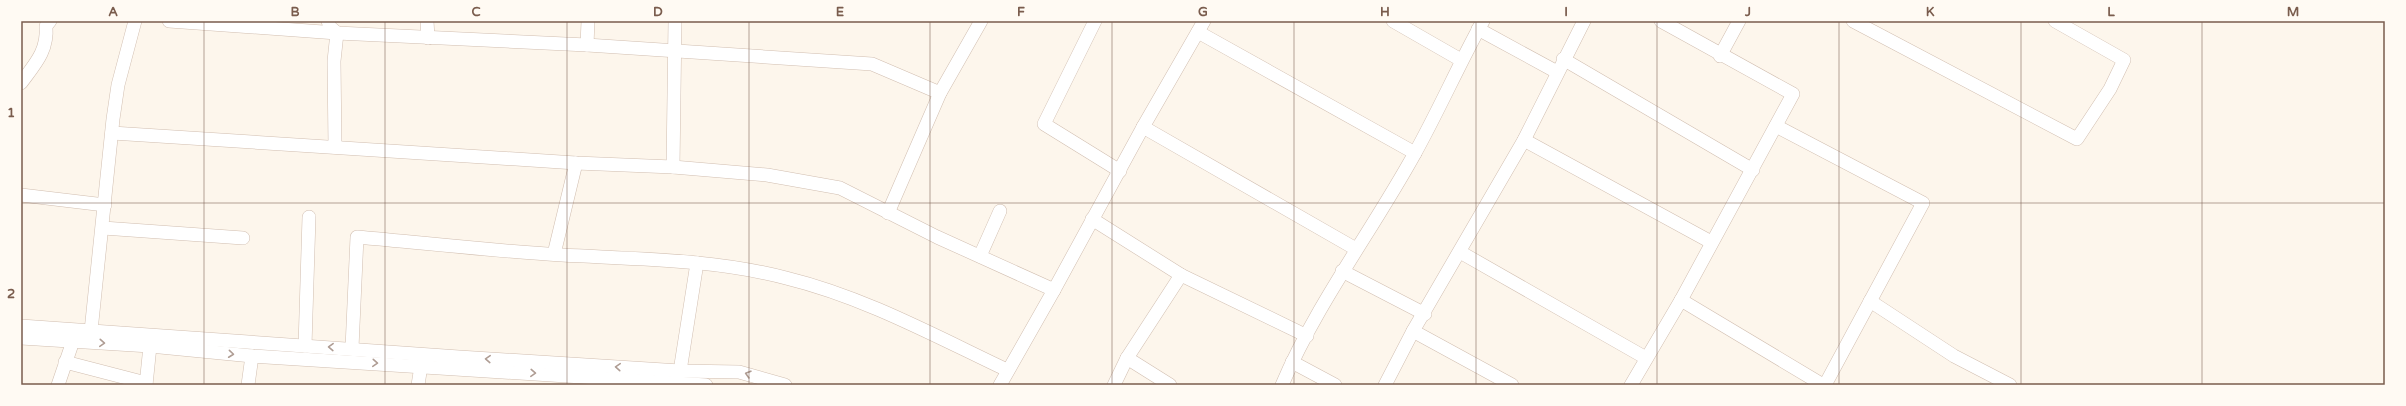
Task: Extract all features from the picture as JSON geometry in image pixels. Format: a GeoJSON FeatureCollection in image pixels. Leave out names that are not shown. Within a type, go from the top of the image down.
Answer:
{"type":"FeatureCollection","features":[{"type":"Feature","properties":{"kind":"street"},"geometry":{"type":"LineString","coordinates":[[21,83],[38,59],[47,40],[46,26],[50,21]]}},
{"type":"Feature","properties":{"kind":"street"},"geometry":{"type":"LineString","coordinates":[[91,331],[118,85],[135,21]]}},
{"type":"Feature","properties":{"kind":"street"},"geometry":{"type":"LineString","coordinates":[[168,21],[337,33],[586,45],[872,64],[940,93]]}},
{"type":"Feature","properties":{"kind":"street"},"geometry":{"type":"LineString","coordinates":[[328,21],[330,27],[337,33]]}},
{"type":"Feature","properties":{"kind":"street"},"geometry":{"type":"LineString","coordinates":[[427,21],[428,38]]}},
{"type":"Feature","properties":{"kind":"street"},"geometry":{"type":"LineString","coordinates":[[586,45],[588,21]]}},
{"type":"Feature","properties":{"kind":"street"},"geometry":{"type":"LineString","coordinates":[[673,167],[674,21]]}},
{"type":"Feature","properties":{"kind":"street"},"geometry":{"type":"LineString","coordinates":[[888,213],[940,93],[981,21]]}},
{"type":"Feature","properties":{"kind":"street"},"geometry":{"type":"LineString","coordinates":[[1095,21],[1044,124],[1120,170]]}},
{"type":"Feature","properties":{"kind":"street"},"geometry":{"type":"LineString","coordinates":[[1393,21],[1461,60]]}},
{"type":"Feature","properties":{"kind":"street"},"geometry":{"type":"LineString","coordinates":[[1385,385],[1413,331],[1425,314],[1524,140],[1563,59],[1584,21]]}},
{"type":"Feature","properties":{"kind":"street"},"geometry":{"type":"LineString","coordinates":[[1631,385],[1681,300],[1711,242],[1753,170],[1793,94],[1720,56],[1661,21]]}},
{"type":"Feature","properties":{"kind":"street"},"geometry":{"type":"LineString","coordinates":[[1720,56],[1739,21]]}},
{"type":"Feature","properties":{"kind":"street"},"geometry":{"type":"LineString","coordinates":[[1853,21],[2077,139],[2110,89],[2124,60],[2055,21]]}},
{"type":"Feature","properties":{"kind":"street"},"geometry":{"type":"LineString","coordinates":[[1282,385],[1292,362],[1342,271],[1415,153],[1480,25],[1557,72]]}},
{"type":"Feature","properties":{"kind":"street"},"geometry":{"type":"LineString","coordinates":[[1000,385],[1143,127],[1201,27],[1415,153]]}},
{"type":"Feature","properties":{"kind":"street"},"geometry":{"type":"LineString","coordinates":[[335,147],[334,61],[337,33]]}},
{"type":"Feature","properties":{"kind":"street"},"geometry":{"type":"LineString","coordinates":[[1563,59],[1753,170]]}},
{"type":"Feature","properties":{"kind":"street"},"geometry":{"type":"LineString","coordinates":[[1681,300],[1824,385],[1870,301],[1923,203],[1776,126]]}},
{"type":"Feature","properties":{"kind":"street"},"geometry":{"type":"LineString","coordinates":[[1143,127],[1356,249]]}},
{"type":"Feature","properties":{"kind":"street"},"geometry":{"type":"LineString","coordinates":[[112,133],[576,163],[673,167],[767,175],[840,188],[888,213],[1054,290]]}},
{"type":"Feature","properties":{"kind":"street"},"geometry":{"type":"LineString","coordinates":[[1524,140],[1711,242]]}},
{"type":"Feature","properties":{"kind":"street"},"geometry":{"type":"LineString","coordinates":[[554,254],[576,163]]}},
{"type":"Feature","properties":{"kind":"street"},"geometry":{"type":"LineString","coordinates":[[21,195],[105,205]]}},
{"type":"Feature","properties":{"kind":"street"},"geometry":{"type":"LineString","coordinates":[[980,256],[1000,211]]}},
{"type":"Feature","properties":{"kind":"street"},"geometry":{"type":"LineString","coordinates":[[305,346],[309,217]]}},
{"type":"Feature","properties":{"kind":"street"},"geometry":{"type":"LineString","coordinates":[[1092,220],[1181,275],[1307,336]]}},
{"type":"Feature","properties":{"kind":"street"},"geometry":{"type":"LineString","coordinates":[[103,228],[243,238]]}},
{"type":"Feature","properties":{"kind":"street"},"geometry":{"type":"LineString","coordinates":[[352,348],[357,237],[554,254],[697,263],[785,277],[837,292],[902,320],[1007,370]]}},
{"type":"Feature","properties":{"kind":"street"},"geometry":{"type":"LineString","coordinates":[[1460,252],[1646,358]]}},
{"type":"Feature","properties":{"kind":"street"},"geometry":{"type":"LineString","coordinates":[[678,379],[697,263]]}},
{"type":"Feature","properties":{"kind":"street"},"geometry":{"type":"LineString","coordinates":[[1342,271],[1425,314]]}},
{"type":"Feature","properties":{"kind":"street"},"geometry":{"type":"LineString","coordinates":[[1114,385],[1126,358],[1181,275]]}},
{"type":"Feature","properties":{"kind":"street"},"geometry":{"type":"LineString","coordinates":[[1870,301],[1954,356],[2010,385]]}},
{"type":"Feature","properties":{"kind":"street"},"geometry":{"type":"LineString","coordinates":[[21,326],[352,348],[459,357],[678,379],[706,385]]}},
{"type":"Feature","properties":{"kind":"street"},"geometry":{"type":"LineString","coordinates":[[1413,331],[1512,385]]}},
{"type":"Feature","properties":{"kind":"street"},"geometry":{"type":"LineString","coordinates":[[21,338],[150,346],[252,356],[421,366],[553,379],[678,379],[739,372],[785,385]]}},
{"type":"Feature","properties":{"kind":"street"},"geometry":{"type":"LineString","coordinates":[[58,385],[73,341]]}},
{"type":"Feature","properties":{"kind":"street"},"geometry":{"type":"LineString","coordinates":[[66,362],[146,384],[150,346]]}},
{"type":"Feature","properties":{"kind":"street"},"geometry":{"type":"LineString","coordinates":[[248,385],[252,356]]}},
{"type":"Feature","properties":{"kind":"street"},"geometry":{"type":"LineString","coordinates":[[1126,358],[1170,385]]}},
{"type":"Feature","properties":{"kind":"street"},"geometry":{"type":"LineString","coordinates":[[1292,362],[1335,385]]}},
{"type":"Feature","properties":{"kind":"street"},"geometry":{"type":"LineString","coordinates":[[418,385],[421,366]]}}]}
